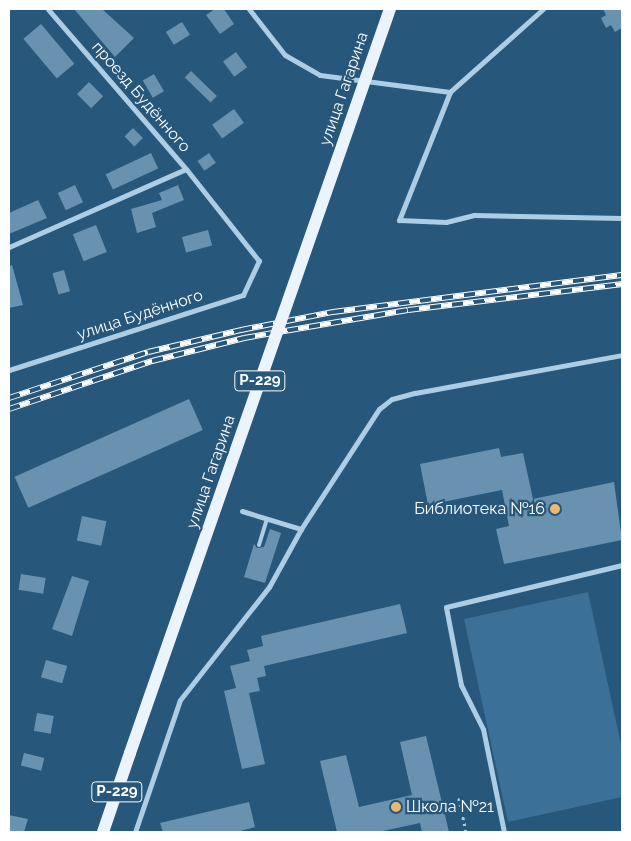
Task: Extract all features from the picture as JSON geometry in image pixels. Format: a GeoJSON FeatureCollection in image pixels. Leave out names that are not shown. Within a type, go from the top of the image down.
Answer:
{"type":"FeatureCollection","features":[{"type":"Feature","properties":{"kind":"main road","name":"улица Гагарина"},"geometry":{"type":"LineString","coordinates":[[103,832],[390,9]]}},
{"type":"Feature","properties":{"kind":"street","name":"проезд Будённого"},"geometry":{"type":"LineString","coordinates":[[9,246],[186,169],[48,9]]}},
{"type":"Feature","properties":{"kind":"street"},"geometry":{"type":"LineString","coordinates":[[249,9],[285,54],[320,75],[450,92]]}},
{"type":"Feature","properties":{"kind":"street"},"geometry":{"type":"LineString","coordinates":[[543,9],[450,92],[399,220],[446,222],[474,215],[622,218]]}},
{"type":"Feature","properties":{"kind":"street","name":"улица Будённого"},"geometry":{"type":"LineString","coordinates":[[9,370],[244,295],[258,260],[186,169]]}},
{"type":"Feature","properties":{"kind":"street"},"geometry":{"type":"LineString","coordinates":[[135,832],[180,700],[269,587],[301,529],[379,409],[392,399],[622,355]]}},
{"type":"Feature","properties":{"kind":"street"},"geometry":{"type":"LineString","coordinates":[[242,511],[301,529]]}},
{"type":"Feature","properties":{"kind":"street"},"geometry":{"type":"LineString","coordinates":[[504,832],[482,729],[461,685],[446,607],[622,565]]}},
{"type":"Feature","properties":{"kind":"lane"},"geometry":{"type":"LineString","coordinates":[[259,545],[267,519]]}},
{"type":"Feature","properties":{"kind":"path"},"geometry":{"type":"LineString","coordinates":[[459,798],[466,832]]}},
{"type":"Feature","properties":{"kind":"shaded area"},"geometry":{"type":"Polygon","coordinates":[[[588,592],[622,749],[622,797],[508,822],[464,619],[588,592]]]}},
{"type":"Feature","properties":{"kind":"building"},"geometry":{"type":"Polygon","coordinates":[[[74,9],[102,9],[134,38],[115,57],[74,9]]]}},
{"type":"Feature","properties":{"kind":"building"},"geometry":{"type":"Polygon","coordinates":[[[215,9],[224,9],[234,24],[220,34],[206,15],[215,9]]]}},
{"type":"Feature","properties":{"kind":"building"},"geometry":{"type":"Polygon","coordinates":[[[603,9],[622,9],[622,28],[615,32],[611,25],[606,28],[601,18],[606,15],[603,9]]]}},
{"type":"Feature","properties":{"kind":"building"},"geometry":{"type":"Polygon","coordinates":[[[182,22],[190,35],[174,45],[166,32],[182,22]]]}},
{"type":"Feature","properties":{"kind":"building"},"geometry":{"type":"Polygon","coordinates":[[[41,24],[74,64],[57,79],[23,39],[41,24]]]}},
{"type":"Feature","properties":{"kind":"building"},"geometry":{"type":"Polygon","coordinates":[[[236,52],[247,67],[234,77],[223,61],[236,52]]]}},
{"type":"Feature","properties":{"kind":"building"},"geometry":{"type":"Polygon","coordinates":[[[191,71],[217,96],[211,102],[185,77],[191,71]]]}},
{"type":"Feature","properties":{"kind":"building"},"geometry":{"type":"Polygon","coordinates":[[[154,74],[164,91],[153,98],[143,80],[154,74]]]}},
{"type":"Feature","properties":{"kind":"building"},"geometry":{"type":"Polygon","coordinates":[[[89,82],[103,96],[91,108],[77,94],[89,82]]]}},
{"type":"Feature","properties":{"kind":"building"},"geometry":{"type":"Polygon","coordinates":[[[234,109],[244,123],[222,139],[212,125],[234,109]]]}},
{"type":"Feature","properties":{"kind":"building"},"geometry":{"type":"Polygon","coordinates":[[[133,128],[143,138],[134,146],[125,136],[133,128]]]}},
{"type":"Feature","properties":{"kind":"building"},"geometry":{"type":"Polygon","coordinates":[[[151,153],[158,168],[113,190],[106,174],[151,153]]]}},
{"type":"Feature","properties":{"kind":"building"},"geometry":{"type":"Polygon","coordinates":[[[209,153],[216,163],[204,171],[198,161],[209,153]]]}},
{"type":"Feature","properties":{"kind":"building"},"geometry":{"type":"Polygon","coordinates":[[[75,185],[83,202],[66,210],[58,193],[75,185]]]}},
{"type":"Feature","properties":{"kind":"building"},"geometry":{"type":"Polygon","coordinates":[[[178,185],[184,200],[152,213],[156,227],[137,233],[131,209],[162,200],[159,193],[178,185]]]}},
{"type":"Feature","properties":{"kind":"building"},"geometry":{"type":"Polygon","coordinates":[[[38,200],[47,218],[9,234],[9,213],[38,200]]]}},
{"type":"Feature","properties":{"kind":"building"},"geometry":{"type":"Polygon","coordinates":[[[96,225],[107,252],[84,261],[73,234],[96,225]]]}},
{"type":"Feature","properties":{"kind":"building"},"geometry":{"type":"Polygon","coordinates":[[[208,230],[212,245],[186,252],[182,237],[208,230]]]}},
{"type":"Feature","properties":{"kind":"building"},"geometry":{"type":"Polygon","coordinates":[[[12,265],[23,305],[9,308],[9,266],[12,265]]]}},
{"type":"Feature","properties":{"kind":"building"},"geometry":{"type":"Polygon","coordinates":[[[64,270],[70,291],[59,294],[52,273],[64,270]]]}},
{"type":"Feature","properties":{"kind":"building"},"geometry":{"type":"Polygon","coordinates":[[[189,399],[203,430],[28,508],[15,477],[189,399]]]}},
{"type":"Feature","properties":{"kind":"building"},"geometry":{"type":"Polygon","coordinates":[[[499,448],[501,457],[523,453],[533,499],[614,482],[622,540],[504,564],[496,529],[509,526],[502,490],[428,505],[420,464],[499,448]]]}},
{"type":"Feature","properties":{"kind":"building"},"geometry":{"type":"Polygon","coordinates":[[[82,516],[106,521],[101,546],[77,540],[82,516]]]}},
{"type":"Feature","properties":{"kind":"building"},"geometry":{"type":"Polygon","coordinates":[[[270,529],[281,533],[265,583],[244,577],[254,544],[257,548],[264,547],[270,529]]]}},
{"type":"Feature","properties":{"kind":"building"},"geometry":{"type":"Polygon","coordinates":[[[21,574],[46,578],[43,594],[18,590],[21,574]]]}},
{"type":"Feature","properties":{"kind":"building"},"geometry":{"type":"Polygon","coordinates":[[[72,576],[89,581],[72,636],[52,629],[72,576]]]}},
{"type":"Feature","properties":{"kind":"building"},"geometry":{"type":"Polygon","coordinates":[[[400,604],[407,633],[264,666],[266,676],[257,678],[260,691],[249,693],[265,764],[242,769],[224,691],[236,688],[230,666],[250,661],[247,650],[263,646],[261,636],[400,604]]]}},
{"type":"Feature","properties":{"kind":"building"},"geometry":{"type":"Polygon","coordinates":[[[46,660],[67,666],[62,683],[41,677],[46,660]]]}},
{"type":"Feature","properties":{"kind":"building"},"geometry":{"type":"Polygon","coordinates":[[[37,713],[54,716],[51,734],[34,731],[37,713]]]}},
{"type":"Feature","properties":{"kind":"building"},"geometry":{"type":"Polygon","coordinates":[[[426,736],[449,832],[422,832],[420,823],[378,832],[337,832],[320,761],[346,755],[359,807],[412,795],[400,742],[426,736]]]}},
{"type":"Feature","properties":{"kind":"building"},"geometry":{"type":"Polygon","coordinates":[[[24,753],[44,758],[41,771],[21,766],[24,753]]]}},
{"type":"Feature","properties":{"kind":"building"},"geometry":{"type":"Polygon","coordinates":[[[249,802],[255,827],[237,832],[163,832],[160,823],[249,802]]]}},
{"type":"Feature","properties":{"kind":"building"},"geometry":{"type":"Polygon","coordinates":[[[9,815],[28,819],[24,832],[9,832],[9,815]]]}},
{"type":"Feature","properties":{"kind":"railway"},"geometry":{"type":"LineString","coordinates":[[9,398],[148,352],[241,330],[333,312],[622,275]]}},
{"type":"Feature","properties":{"kind":"railway"},"geometry":{"type":"LineString","coordinates":[[9,409],[152,361],[244,338],[408,310],[622,284]]}},
{"type":"Feature","properties":{"kind":"place","name":"Библиотека №16"},"geometry":{"type":"Point","coordinates":[555,509]}},
{"type":"Feature","properties":{"kind":"place","name":"Школа №21"},"geometry":{"type":"Point","coordinates":[396,807]}}]}
